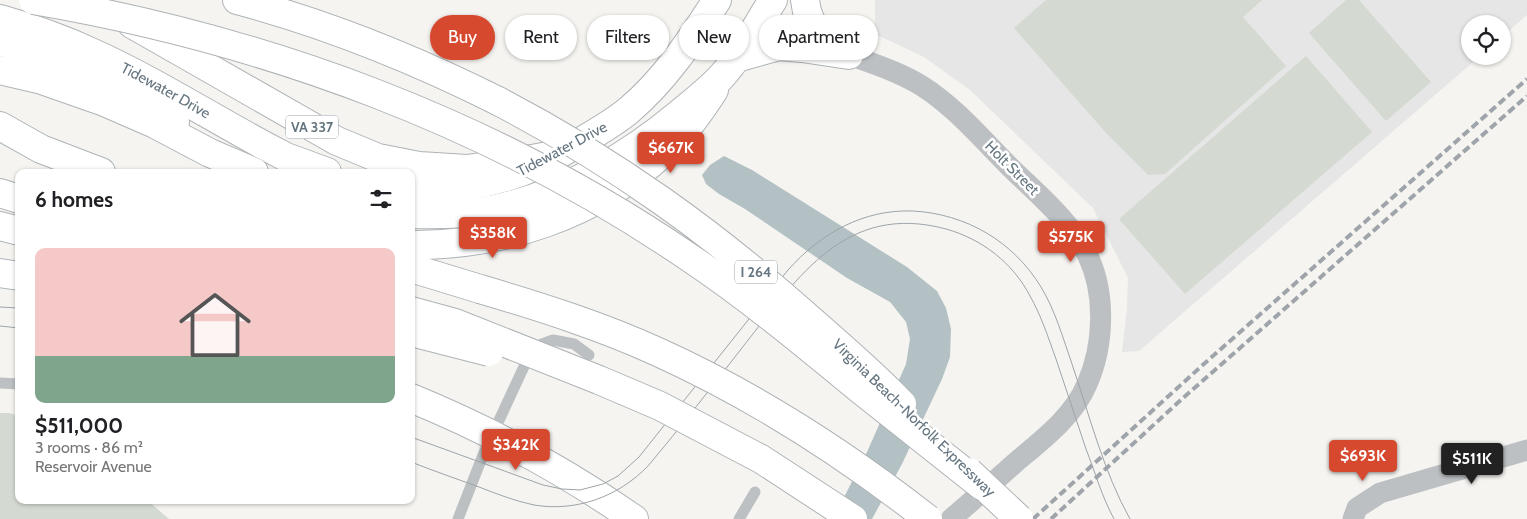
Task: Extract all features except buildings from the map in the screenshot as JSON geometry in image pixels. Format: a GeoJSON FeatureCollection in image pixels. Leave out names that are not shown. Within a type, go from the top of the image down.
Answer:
{"type":"FeatureCollection","features":[{"type":"Feature","properties":{"kind":"main road"},"geometry":{"type":"LineString","coordinates":[[32,0],[159,25],[265,54],[392,99],[515,155],[604,204],[715,275],[783,326],[982,486]]}},
{"type":"Feature","properties":{"kind":"main road","name":"VA 337"},"geometry":{"type":"LineString","coordinates":[[90,0],[337,141],[378,158],[419,166],[466,169],[559,154]]}},
{"type":"Feature","properties":{"kind":"main road","name":"Virginia Beach-Norfolk Expressway"},"geometry":{"type":"LineString","coordinates":[[237,0],[340,32],[433,70],[498,101],[616,168],[672,206],[734,253],[874,376],[982,486],[1019,519]]}},
{"type":"Feature","properties":{"kind":"main road"},"geometry":{"type":"LineString","coordinates":[[272,0],[340,32]]}},
{"type":"Feature","properties":{"kind":"main road","name":"Tidewater Drive"},"geometry":{"type":"LineString","coordinates":[[415,188],[450,187],[496,180],[528,169],[598,132],[627,112],[646,94],[679,56],[717,0]]}},
{"type":"Feature","properties":{"kind":"main road","name":"Tidewater Drive"},"geometry":{"type":"LineString","coordinates":[[415,214],[464,213],[494,209],[523,201],[574,181],[614,161],[647,139],[688,106],[731,65],[773,0]]}},
{"type":"Feature","properties":{"kind":"main road"},"geometry":{"type":"LineString","coordinates":[[805,0],[809,15]]}},
{"type":"Feature","properties":{"kind":"main road","name":"Tidewater Drive"},"geometry":{"type":"LineString","coordinates":[[0,19],[39,31],[92,52],[142,78],[254,169]]}},
{"type":"Feature","properties":{"kind":"main road","name":"Tidewater Drive"},"geometry":{"type":"LineString","coordinates":[[0,41],[40,55],[99,80],[218,141],[286,156],[319,169]]}},
{"type":"Feature","properties":{"kind":"main road"},"geometry":{"type":"LineString","coordinates":[[415,244],[465,242],[505,235],[542,224],[592,203],[630,180],[665,152],[700,111],[731,65],[759,54]]}},
{"type":"Feature","properties":{"kind":"main road"},"geometry":{"type":"LineString","coordinates":[[0,70],[42,80],[102,101],[155,124],[218,141],[251,169]]}},
{"type":"Feature","properties":{"kind":"main road"},"geometry":{"type":"LineString","coordinates":[[0,126],[41,149],[93,169]]}},
{"type":"Feature","properties":{"kind":"main road"},"geometry":{"type":"LineString","coordinates":[[0,194],[15,198]]}},
{"type":"Feature","properties":{"kind":"main road"},"geometry":{"type":"LineString","coordinates":[[0,226],[15,230]]}},
{"type":"Feature","properties":{"kind":"main road"},"geometry":{"type":"LineString","coordinates":[[415,269],[590,324],[658,352],[725,385],[814,437],[872,476],[928,519]]}},
{"type":"Feature","properties":{"kind":"main road"},"geometry":{"type":"LineString","coordinates":[[0,273],[15,275]]}},
{"type":"Feature","properties":{"kind":"main road"},"geometry":{"type":"LineString","coordinates":[[415,312],[455,323],[594,368],[660,406],[761,459],[852,519]]}},
{"type":"Feature","properties":{"kind":"main road"},"geometry":{"type":"LineString","coordinates":[[415,333],[594,368]]}},
{"type":"Feature","properties":{"kind":"main road"},"geometry":{"type":"LineString","coordinates":[[415,400],[492,435],[565,474],[634,519]]}},
{"type":"Feature","properties":{"kind":"street","name":"Holt Street"},"geometry":{"type":"LineString","coordinates":[[863,60],[890,70],[922,86],[958,116],[1074,232],[1088,257],[1097,287],[1100,324],[1097,354],[1087,386],[1075,406],[1049,433],[951,519]]}},
{"type":"Feature","properties":{"kind":"street"},"geometry":{"type":"LineString","coordinates":[[1353,519],[1357,508],[1380,494],[1527,450]]}},
{"type":"Feature","properties":{"kind":"lane"},"geometry":{"type":"LineString","coordinates":[[458,519],[492,435],[528,360],[542,344],[553,340],[574,344],[594,368]]}},
{"type":"Feature","properties":{"kind":"lane"},"geometry":{"type":"LineString","coordinates":[[0,383],[15,384]]}},
{"type":"Feature","properties":{"kind":"lane"},"geometry":{"type":"LineString","coordinates":[[739,519],[755,492]]}},
{"type":"Feature","properties":{"kind":"shaded area"},"geometry":{"type":"Polygon","coordinates":[[[875,0],[1527,0],[1527,15],[1511,29],[1511,15],[1461,15],[1461,65],[1470,65],[1139,351],[1122,352],[1128,278],[1093,208],[970,90],[924,57],[878,35],[878,15],[875,15],[875,0]]]}},
{"type":"Feature","properties":{"kind":"shaded area"},"geometry":{"type":"Polygon","coordinates":[[[1046,0],[1262,0],[1243,17],[1286,66],[1165,174],[1148,175],[1107,134],[1014,28],[1046,0]]]}},
{"type":"Feature","properties":{"kind":"shaded area"},"geometry":{"type":"Polygon","coordinates":[[[1346,0],[1359,0],[1431,82],[1386,121],[1309,33],[1346,0]]]}},
{"type":"Feature","properties":{"kind":"shaded area"},"geometry":{"type":"Polygon","coordinates":[[[1306,56],[1372,132],[1185,294],[1119,219],[1306,56]]]}},
{"type":"Feature","properties":{"kind":"shaded area"},"geometry":{"type":"Polygon","coordinates":[[[724,156],[752,170],[907,267],[937,291],[946,308],[951,329],[950,357],[942,379],[902,464],[872,519],[833,519],[867,452],[906,364],[910,339],[906,322],[890,302],[847,278],[706,184],[702,175],[710,165],[724,156]]]}},
{"type":"Feature","properties":{"kind":"shaded area"},"geometry":{"type":"Polygon","coordinates":[[[0,413],[9,413],[15,415],[15,504],[152,504],[169,519],[0,519],[0,413]]]}},
{"type":"Feature","properties":{"kind":"tram line"},"geometry":{"type":"LineString","coordinates":[[415,438],[543,485],[580,490],[603,484],[618,476],[639,457],[788,270],[814,245],[844,226],[877,214],[895,211],[933,213],[969,224],[986,233],[1017,256],[1041,287],[1055,315],[1112,482],[1130,519]]}},
{"type":"Feature","properties":{"kind":"tram line"},"geometry":{"type":"LineString","coordinates":[[415,463],[506,497],[534,505],[550,507],[581,504],[610,494],[636,477],[648,466],[785,294],[828,251],[852,236],[880,226],[911,223],[946,229],[972,239],[995,254],[1015,273],[1023,284],[1044,326],[1086,449],[1114,519]]}},
{"type":"Feature","properties":{"kind":"tram line"},"geometry":{"type":"LineString","coordinates":[[0,307],[15,308]]}},
{"type":"Feature","properties":{"kind":"tram line"},"geometry":{"type":"LineString","coordinates":[[0,326],[15,328]]}},
{"type":"Feature","properties":{"kind":"railway"},"geometry":{"type":"LineString","coordinates":[[1033,519],[1205,363],[1527,79]]}},
{"type":"Feature","properties":{"kind":"railway"},"geometry":{"type":"LineString","coordinates":[[1051,519],[1183,398],[1527,96]]}}]}
